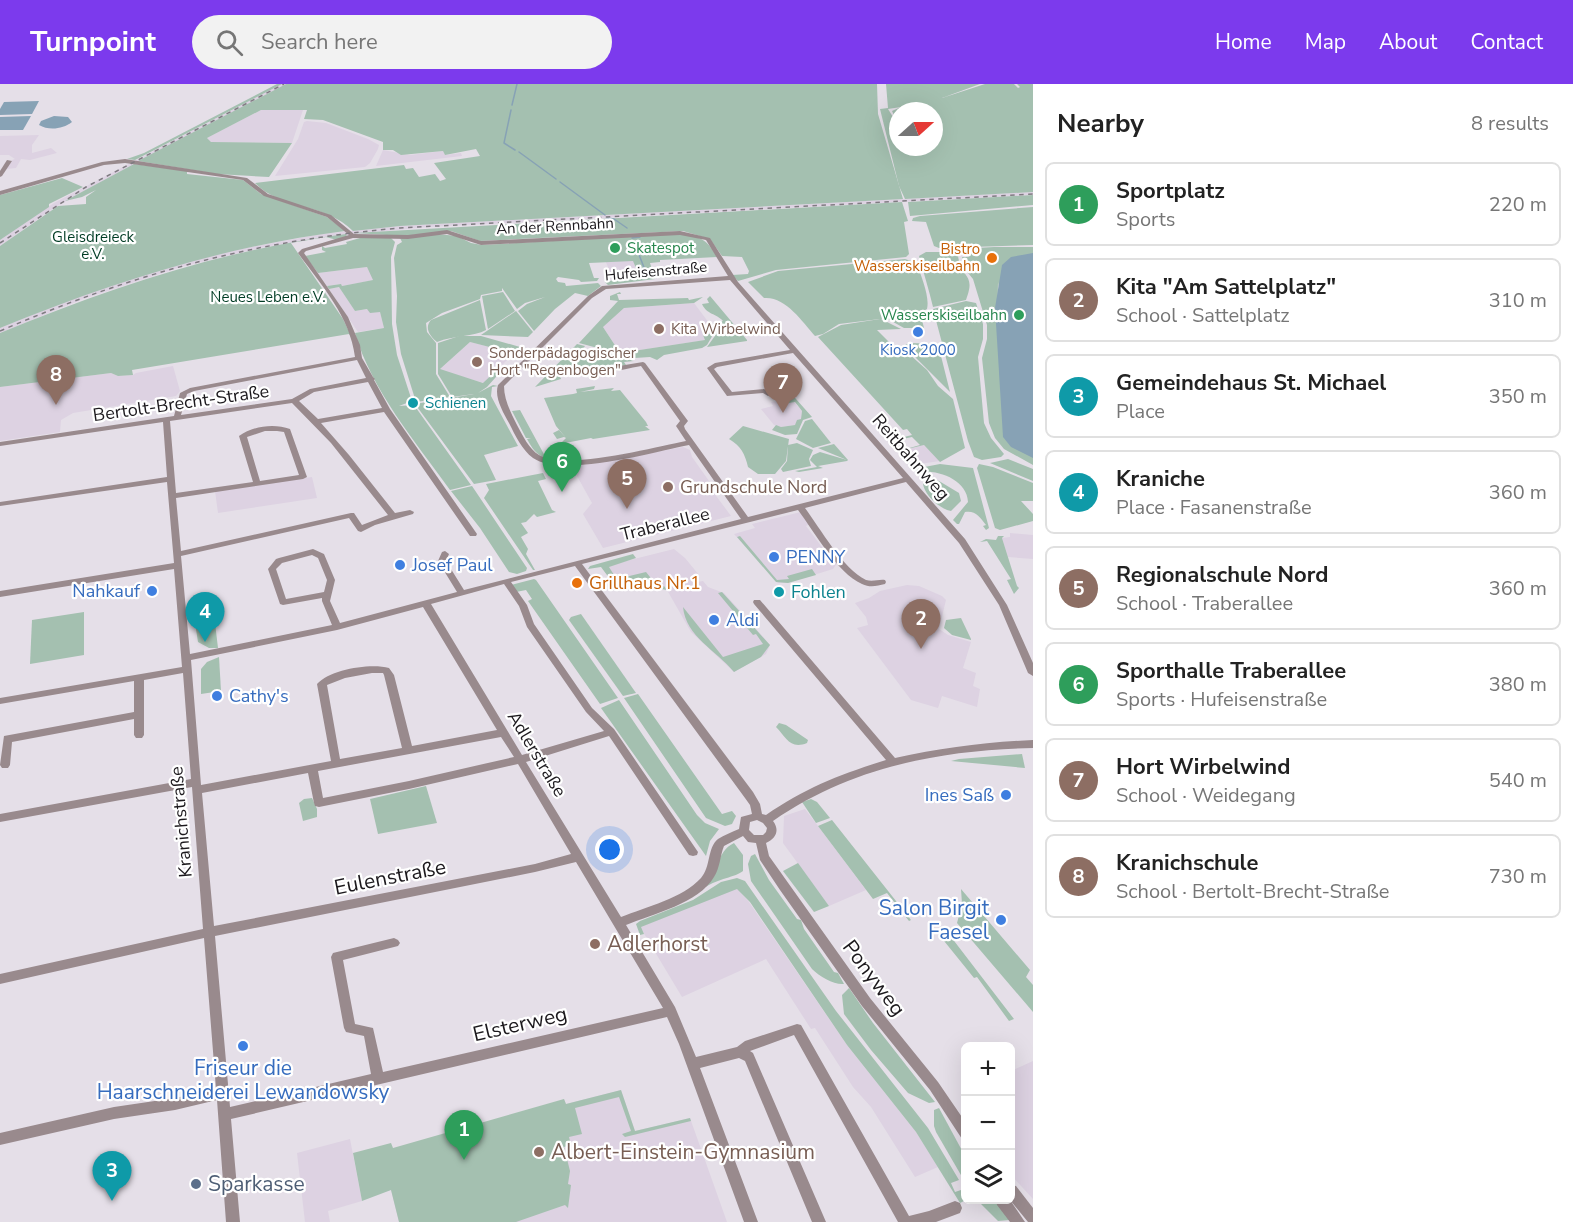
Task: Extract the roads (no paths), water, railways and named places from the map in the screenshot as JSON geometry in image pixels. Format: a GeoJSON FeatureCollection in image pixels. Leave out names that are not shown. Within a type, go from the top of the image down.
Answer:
{"type":"FeatureCollection","features":[{"type":"Feature","properties":{"kind":"street"},"geometry":{"type":"LineString","coordinates":[[0,193],[119,160],[245,179],[266,195],[329,216],[353,236]]}},
{"type":"Feature","properties":{"kind":"street"},"geometry":{"type":"LineString","coordinates":[[0,175],[9,161]]}},
{"type":"Feature","properties":{"kind":"street","name":"An der Rennbahn"},"geometry":{"type":"LineString","coordinates":[[359,358],[359,348],[353,332],[301,253],[304,250],[353,236],[408,237],[447,232],[481,243],[686,233],[710,241],[733,281]]}},
{"type":"Feature","properties":{"kind":"street","name":"Reitbahnweg"},"geometry":{"type":"LineString","coordinates":[[733,281],[962,541],[1010,619],[1033,674]]}},
{"type":"Feature","properties":{"kind":"street","name":"Hufeisenstraße"},"geometry":{"type":"LineString","coordinates":[[691,442],[573,463],[546,462],[536,456],[525,444],[500,395],[500,386],[584,303],[604,287],[733,281]]}},
{"type":"Feature","properties":{"kind":"street"},"geometry":{"type":"LineString","coordinates":[[768,394],[764,391],[730,394],[710,368],[715,365],[795,351]]}},
{"type":"Feature","properties":{"kind":"street"},"geometry":{"type":"LineString","coordinates":[[177,417],[184,393],[192,389],[359,358],[386,408],[473,534]]}},
{"type":"Feature","properties":{"kind":"street"},"geometry":{"type":"LineString","coordinates":[[574,372],[595,372],[643,364],[684,421],[680,426],[747,521]]}},
{"type":"Feature","properties":{"kind":"street","name":"Bertolt-Brecht-Straße"},"geometry":{"type":"LineString","coordinates":[[0,444],[294,401],[312,390],[372,379]]}},
{"type":"Feature","properties":{"kind":"street"},"geometry":{"type":"LineString","coordinates":[[294,401],[357,468],[393,516]]}},
{"type":"Feature","properties":{"kind":"street"},"geometry":{"type":"LineString","coordinates":[[316,422],[386,408]]}},
{"type":"Feature","properties":{"kind":"street","name":"Kranichstraße"},"geometry":{"type":"LineString","coordinates":[[166,420],[233,1222]]}},
{"type":"Feature","properties":{"kind":"street"},"geometry":{"type":"LineString","coordinates":[[172,496],[257,484],[303,477],[287,431],[280,428],[271,429],[243,436],[257,484]]}},
{"type":"Feature","properties":{"kind":"street"},"geometry":{"type":"LineString","coordinates":[[0,504],[170,478]]}},
{"type":"Feature","properties":{"kind":"street","name":"Traberallee"},"geometry":{"type":"LineString","coordinates":[[0,701],[139,677],[909,479]]}},
{"type":"Feature","properties":{"kind":"street"},"geometry":{"type":"LineString","coordinates":[[800,507],[840,559],[858,578],[871,584],[882,582]]}},
{"type":"Feature","properties":{"kind":"street"},"geometry":{"type":"LineString","coordinates":[[178,554],[351,515],[361,529],[410,512]]}},
{"type":"Feature","properties":{"kind":"street"},"geometry":{"type":"LineString","coordinates":[[328,594],[283,602],[272,569],[279,561],[314,552],[321,556],[331,580],[328,594],[326,601],[337,627]]}},
{"type":"Feature","properties":{"kind":"street"},"geometry":{"type":"LineString","coordinates":[[445,554],[442,561],[462,593]]}},
{"type":"Feature","properties":{"kind":"street"},"geometry":{"type":"LineString","coordinates":[[577,563],[749,795],[762,818],[772,827],[771,834],[760,840],[749,837],[744,831],[745,820],[762,818],[804,795],[894,763],[956,750],[1033,744]]}},
{"type":"Feature","properties":{"kind":"street"},"geometry":{"type":"LineString","coordinates":[[0,594],[179,565]]}},
{"type":"Feature","properties":{"kind":"street"},"geometry":{"type":"LineString","coordinates":[[506,581],[523,605],[530,625],[569,682],[589,710],[611,732],[693,852]]}},
{"type":"Feature","properties":{"kind":"street"},"geometry":{"type":"LineString","coordinates":[[757,602],[894,763]]}},
{"type":"Feature","properties":{"kind":"street","name":"Adlerstraße"},"geometry":{"type":"LineString","coordinates":[[426,604],[671,1011],[751,1222]]}},
{"type":"Feature","properties":{"kind":"street"},"geometry":{"type":"LineString","coordinates":[[336,764],[322,684],[330,679],[373,668],[387,670],[408,751]]}},
{"type":"Feature","properties":{"kind":"street"},"geometry":{"type":"LineString","coordinates":[[139,677],[140,735]]}},
{"type":"Feature","properties":{"kind":"street"},"geometry":{"type":"LineString","coordinates":[[5,765],[7,739],[138,715]]}},
{"type":"Feature","properties":{"kind":"street"},"geometry":{"type":"LineString","coordinates":[[312,768],[319,803],[519,760],[611,732]]}},
{"type":"Feature","properties":{"kind":"street"},"geometry":{"type":"LineString","coordinates":[[0,818],[336,764],[502,733]]}},
{"type":"Feature","properties":{"kind":"street"},"geometry":{"type":"LineString","coordinates":[[618,922],[683,896],[699,887],[713,870],[714,857],[720,843],[744,831]]}},
{"type":"Feature","properties":{"kind":"street","name":"Ponyweg"},"geometry":{"type":"LineString","coordinates":[[760,840],[764,856],[784,887],[866,1002],[934,1086],[961,1127]]}},
{"type":"Feature","properties":{"kind":"street","name":"Eulenstraße"},"geometry":{"type":"LineString","coordinates":[[0,979],[209,932],[535,868],[578,857]]}},
{"type":"Feature","properties":{"kind":"street"},"geometry":{"type":"LineString","coordinates":[[378,1078],[369,1032],[351,1028],[337,957],[394,943]]}},
{"type":"Feature","properties":{"kind":"street","name":"Elsterweg"},"geometry":{"type":"LineString","coordinates":[[225,1114],[671,1011]]}},
{"type":"Feature","properties":{"kind":"street"},"geometry":{"type":"LineString","coordinates":[[692,1064],[740,1052],[749,1045],[797,1029],[905,1222]]}},
{"type":"Feature","properties":{"kind":"street"},"geometry":{"type":"LineString","coordinates":[[740,1052],[752,1062],[819,1222]]}},
{"type":"Feature","properties":{"kind":"street"},"geometry":{"type":"LineString","coordinates":[[0,1139],[114,1113],[175,1104],[223,1093]]}},
{"type":"Feature","properties":{"kind":"street"},"geometry":{"type":"LineString","coordinates":[[1015,1196],[1033,1218]]}},
{"type":"Feature","properties":{"kind":"street"},"geometry":{"type":"LineString","coordinates":[[1005,1204],[1018,1222]]}},
{"type":"Feature","properties":{"kind":"street"},"geometry":{"type":"LineString","coordinates":[[911,1222],[955,1208]]}},
{"type":"Feature","properties":{"kind":"water"},"geometry":{"type":"Polygon","coordinates":[[[39,101],[32,114],[0,115],[4,102],[39,101]]]}},
{"type":"Feature","properties":{"kind":"water"},"geometry":{"type":"Polygon","coordinates":[[[31,116],[23,130],[0,130],[0,117],[31,116]]]}},
{"type":"Feature","properties":{"kind":"water"},"geometry":{"type":"Polygon","coordinates":[[[54,116],[68,117],[72,122],[56,128],[39,125],[41,121],[54,116]]]}},
{"type":"Feature","properties":{"kind":"water","name":"Wasserskiseilbahn"},"geometry":{"type":"Polygon","coordinates":[[[1033,253],[1033,458],[1011,447],[1003,437],[995,308],[1002,265],[1011,257],[1033,253]]]}},
{"type":"Feature","properties":{"kind":"waterway"},"geometry":{"type":"LineString","coordinates":[[512,105],[517,84]]}},
{"type":"Feature","properties":{"kind":"waterway"},"geometry":{"type":"LineString","coordinates":[[511,110],[504,143],[515,150]]}},
{"type":"Feature","properties":{"kind":"waterway"},"geometry":{"type":"LineString","coordinates":[[519,152],[556,179]]}},
{"type":"Feature","properties":{"kind":"waterway"},"geometry":{"type":"LineString","coordinates":[[560,182],[605,215]]}},
{"type":"Feature","properties":{"kind":"waterway"},"geometry":{"type":"LineString","coordinates":[[607,218],[614,219],[627,228]]}},
{"type":"Feature","properties":{"kind":"waterway"},"geometry":{"type":"LineString","coordinates":[[632,238],[640,237]]}},
{"type":"Feature","properties":{"kind":"waterway"},"geometry":{"type":"LineString","coordinates":[[634,242],[647,275]]}},
{"type":"Feature","properties":{"kind":"railway"},"geometry":{"type":"LineString","coordinates":[[0,243],[86,187],[284,84]]}},
{"type":"Feature","properties":{"kind":"railway"},"geometry":{"type":"LineString","coordinates":[[0,331],[50,310],[147,276],[244,251],[346,234],[400,228],[1033,194]]}},
{"type":"Feature","properties":{"kind":"place","name":"Skatespot"},"geometry":{"type":"Point","coordinates":[615,248]}},
{"type":"Feature","properties":{"kind":"place","name":"Bistro Wasserskiseilbahn"},"geometry":{"type":"Point","coordinates":[992,258]}},
{"type":"Feature","properties":{"kind":"place","name":"Wasserskiseilbahn"},"geometry":{"type":"Point","coordinates":[1019,315]}},
{"type":"Feature","properties":{"kind":"place","name":"Kita Wirbelwind"},"geometry":{"type":"Point","coordinates":[659,329]}},
{"type":"Feature","properties":{"kind":"place","name":"Kiosk 2000"},"geometry":{"type":"Point","coordinates":[918,332]}},
{"type":"Feature","properties":{"kind":"place","name":"Sonderpädagogischer Hort \"Regenbogen\""},"geometry":{"type":"Point","coordinates":[477,362]}},
{"type":"Feature","properties":{"kind":"place","name":"Schienen"},"geometry":{"type":"Point","coordinates":[413,403]}},
{"type":"Feature","properties":{"kind":"place","name":"Kranichschule"},"geometry":{"type":"Point","coordinates":[56,405]}},
{"type":"Feature","properties":{"kind":"place","name":"Hort Wirbelwind"},"geometry":{"type":"Point","coordinates":[783,413]}},
{"type":"Feature","properties":{"kind":"place","name":"Grundschule Nord"},"geometry":{"type":"Point","coordinates":[668,487]}},
{"type":"Feature","properties":{"kind":"place","name":"Sporthalle Traberallee"},"geometry":{"type":"Point","coordinates":[562,492]}},
{"type":"Feature","properties":{"kind":"place","name":"Regionalschule Nord"},"geometry":{"type":"Point","coordinates":[627,509]}},
{"type":"Feature","properties":{"kind":"place","name":"PENNY"},"geometry":{"type":"Point","coordinates":[774,557]}},
{"type":"Feature","properties":{"kind":"place","name":"Josef Paul"},"geometry":{"type":"Point","coordinates":[400,565]}},
{"type":"Feature","properties":{"kind":"place","name":"Grillhaus Nr.1"},"geometry":{"type":"Point","coordinates":[577,583]}},
{"type":"Feature","properties":{"kind":"place","name":"Nahkauf"},"geometry":{"type":"Point","coordinates":[152,591]}},
{"type":"Feature","properties":{"kind":"place","name":"Fohlen"},"geometry":{"type":"Point","coordinates":[779,592]}},
{"type":"Feature","properties":{"kind":"place","name":"Aldi"},"geometry":{"type":"Point","coordinates":[714,620]}},
{"type":"Feature","properties":{"kind":"place","name":"Kraniche"},"geometry":{"type":"Point","coordinates":[205,642]}},
{"type":"Feature","properties":{"kind":"place","name":"Kita \"Am Sattelplatz\""},"geometry":{"type":"Point","coordinates":[921,649]}},
{"type":"Feature","properties":{"kind":"place","name":"Cathy's"},"geometry":{"type":"Point","coordinates":[217,696]}},
{"type":"Feature","properties":{"kind":"place","name":"Ines Saß"},"geometry":{"type":"Point","coordinates":[1006,795]}},
{"type":"Feature","properties":{"kind":"place","name":"Salon Birgit Faesel"},"geometry":{"type":"Point","coordinates":[1001,920]}},
{"type":"Feature","properties":{"kind":"place","name":"Adlerhorst"},"geometry":{"type":"Point","coordinates":[595,944]}},
{"type":"Feature","properties":{"kind":"place","name":"Friseur die Haarschneiderei Lewandowsky"},"geometry":{"type":"Point","coordinates":[243,1046]}},
{"type":"Feature","properties":{"kind":"place","name":"Albert-Einstein-Gymnasium"},"geometry":{"type":"Point","coordinates":[539,1152]}},
{"type":"Feature","properties":{"kind":"place","name":"Sportplatz"},"geometry":{"type":"Point","coordinates":[464,1160]}},
{"type":"Feature","properties":{"kind":"place","name":"Sparkasse"},"geometry":{"type":"Point","coordinates":[196,1184]}},
{"type":"Feature","properties":{"kind":"place","name":"Gemeindehaus St. Michael"},"geometry":{"type":"Point","coordinates":[112,1201]}},
{"type":"Feature","properties":{"kind":"park label","name":"Gleisdreieck e.V."},"geometry":{"type":"Point","coordinates":[93,246]}},
{"type":"Feature","properties":{"kind":"park label","name":"Neues Leben e.V."},"geometry":{"type":"Point","coordinates":[268,297]}}]}
